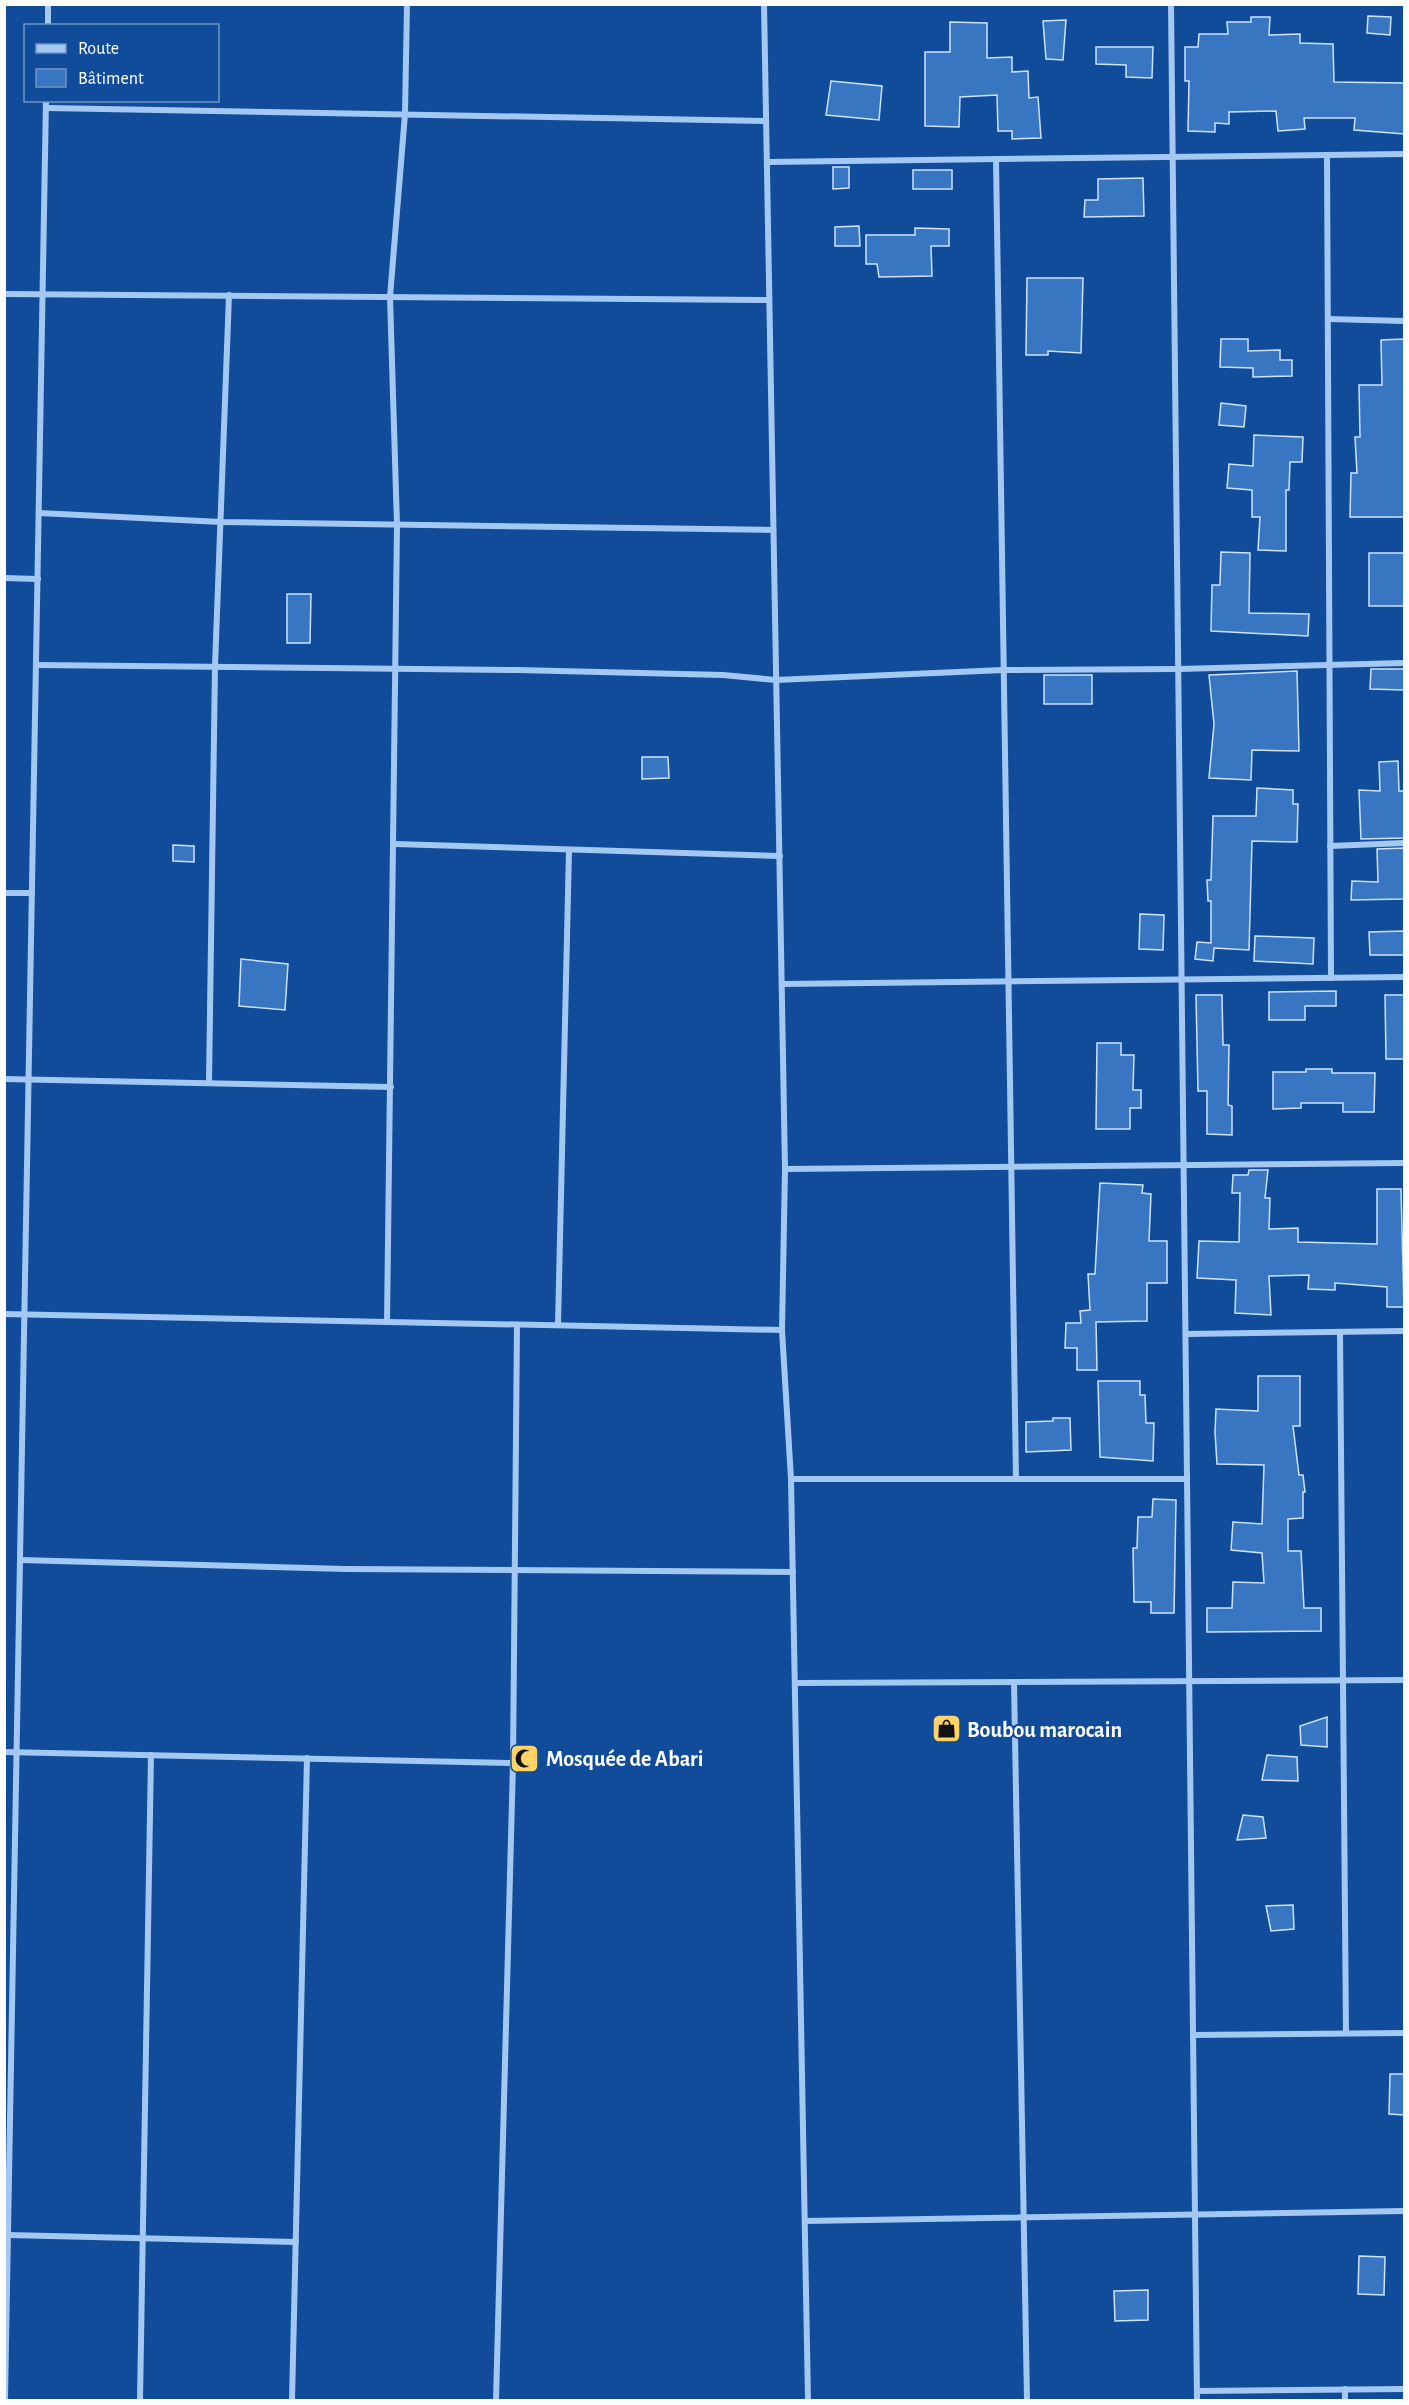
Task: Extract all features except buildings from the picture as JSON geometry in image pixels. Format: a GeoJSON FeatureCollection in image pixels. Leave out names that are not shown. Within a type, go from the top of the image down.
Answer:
{"type":"FeatureCollection","features":[{"type":"Feature","properties":{"kind":"street"},"geometry":{"type":"LineString","coordinates":[[48,4],[48,24]]}},
{"type":"Feature","properties":{"kind":"street"},"geometry":{"type":"LineString","coordinates":[[387,1322],[395,844],[397,525],[390,297],[405,114],[407,4]]}},
{"type":"Feature","properties":{"kind":"street"},"geometry":{"type":"LineString","coordinates":[[764,4],[785,1169],[782,1330],[791,1479],[808,2400]]}},
{"type":"Feature","properties":{"kind":"street"},"geometry":{"type":"LineString","coordinates":[[1171,4],[1197,2400]]}},
{"type":"Feature","properties":{"kind":"street"},"geometry":{"type":"LineString","coordinates":[[5,2400],[8,2080],[17,1752],[46,104],[766,121]]}},
{"type":"Feature","properties":{"kind":"street"},"geometry":{"type":"LineString","coordinates":[[767,162],[1404,154]]}},
{"type":"Feature","properties":{"kind":"street"},"geometry":{"type":"LineString","coordinates":[[1327,155],[1331,978]]}},
{"type":"Feature","properties":{"kind":"street"},"geometry":{"type":"LineString","coordinates":[[996,159],[1016,1479]]}},
{"type":"Feature","properties":{"kind":"street"},"geometry":{"type":"LineString","coordinates":[[4,294],[770,300]]}},
{"type":"Feature","properties":{"kind":"street"},"geometry":{"type":"LineString","coordinates":[[208,1082],[215,666],[229,295]]}},
{"type":"Feature","properties":{"kind":"street"},"geometry":{"type":"LineString","coordinates":[[1328,319],[1404,321]]}},
{"type":"Feature","properties":{"kind":"street"},"geometry":{"type":"LineString","coordinates":[[39,513],[221,522],[773,530]]}},
{"type":"Feature","properties":{"kind":"street"},"geometry":{"type":"LineString","coordinates":[[4,578],[38,579]]}},
{"type":"Feature","properties":{"kind":"street"},"geometry":{"type":"LineString","coordinates":[[36,665],[396,668],[712,675],[776,680],[1004,670],[1179,669],[1404,663]]}},
{"type":"Feature","properties":{"kind":"street"},"geometry":{"type":"LineString","coordinates":[[1330,846],[1404,843]]}},
{"type":"Feature","properties":{"kind":"street"},"geometry":{"type":"LineString","coordinates":[[395,844],[780,856]]}},
{"type":"Feature","properties":{"kind":"street"},"geometry":{"type":"LineString","coordinates":[[558,1325],[569,850]]}},
{"type":"Feature","properties":{"kind":"street"},"geometry":{"type":"LineString","coordinates":[[4,892],[32,893]]}},
{"type":"Feature","properties":{"kind":"street"},"geometry":{"type":"LineString","coordinates":[[782,984],[1404,977]]}},
{"type":"Feature","properties":{"kind":"street"},"geometry":{"type":"LineString","coordinates":[[4,1079],[391,1088]]}},
{"type":"Feature","properties":{"kind":"street"},"geometry":{"type":"LineString","coordinates":[[785,1169],[1404,1163]]}},
{"type":"Feature","properties":{"kind":"street"},"geometry":{"type":"LineString","coordinates":[[4,1314],[782,1330]]}},
{"type":"Feature","properties":{"kind":"street"},"geometry":{"type":"LineString","coordinates":[[496,2400],[513,1763],[518,1324]]}},
{"type":"Feature","properties":{"kind":"street"},"geometry":{"type":"LineString","coordinates":[[1186,1334],[1404,1331]]}},
{"type":"Feature","properties":{"kind":"street"},"geometry":{"type":"LineString","coordinates":[[1340,1332],[1346,2034]]}},
{"type":"Feature","properties":{"kind":"street"},"geometry":{"type":"LineString","coordinates":[[791,1479],[1187,1479]]}},
{"type":"Feature","properties":{"kind":"street"},"geometry":{"type":"LineString","coordinates":[[20,1560],[345,1569],[515,1568],[793,1572]]}},
{"type":"Feature","properties":{"kind":"street"},"geometry":{"type":"LineString","coordinates":[[795,1683],[1404,1680]]}},
{"type":"Feature","properties":{"kind":"street"},"geometry":{"type":"LineString","coordinates":[[1014,1682],[1027,2400]]}},
{"type":"Feature","properties":{"kind":"street"},"geometry":{"type":"LineString","coordinates":[[4,1752],[513,1763]]}},
{"type":"Feature","properties":{"kind":"street"},"geometry":{"type":"LineString","coordinates":[[140,2400],[151,1755]]}},
{"type":"Feature","properties":{"kind":"street"},"geometry":{"type":"LineString","coordinates":[[292,2400],[307,1758]]}},
{"type":"Feature","properties":{"kind":"street"},"geometry":{"type":"LineString","coordinates":[[1193,2035],[1404,2033]]}},
{"type":"Feature","properties":{"kind":"street"},"geometry":{"type":"LineString","coordinates":[[805,2221],[1404,2211]]}},
{"type":"Feature","properties":{"kind":"street"},"geometry":{"type":"LineString","coordinates":[[8,2235],[296,2242]]}},
{"type":"Feature","properties":{"kind":"street"},"geometry":{"type":"LineString","coordinates":[[1345,2389],[1345,2400]]}},
{"type":"Feature","properties":{"kind":"street"},"geometry":{"type":"LineString","coordinates":[[1197,2391],[1404,2389]]}},
{"type":"Feature","properties":{"kind":"place","name":"Boubou marocain"},"geometry":{"type":"Point","coordinates":[946,1729]}},
{"type":"Feature","properties":{"kind":"place","name":"Mosquée de Abari"},"geometry":{"type":"Point","coordinates":[525,1758]}}]}
